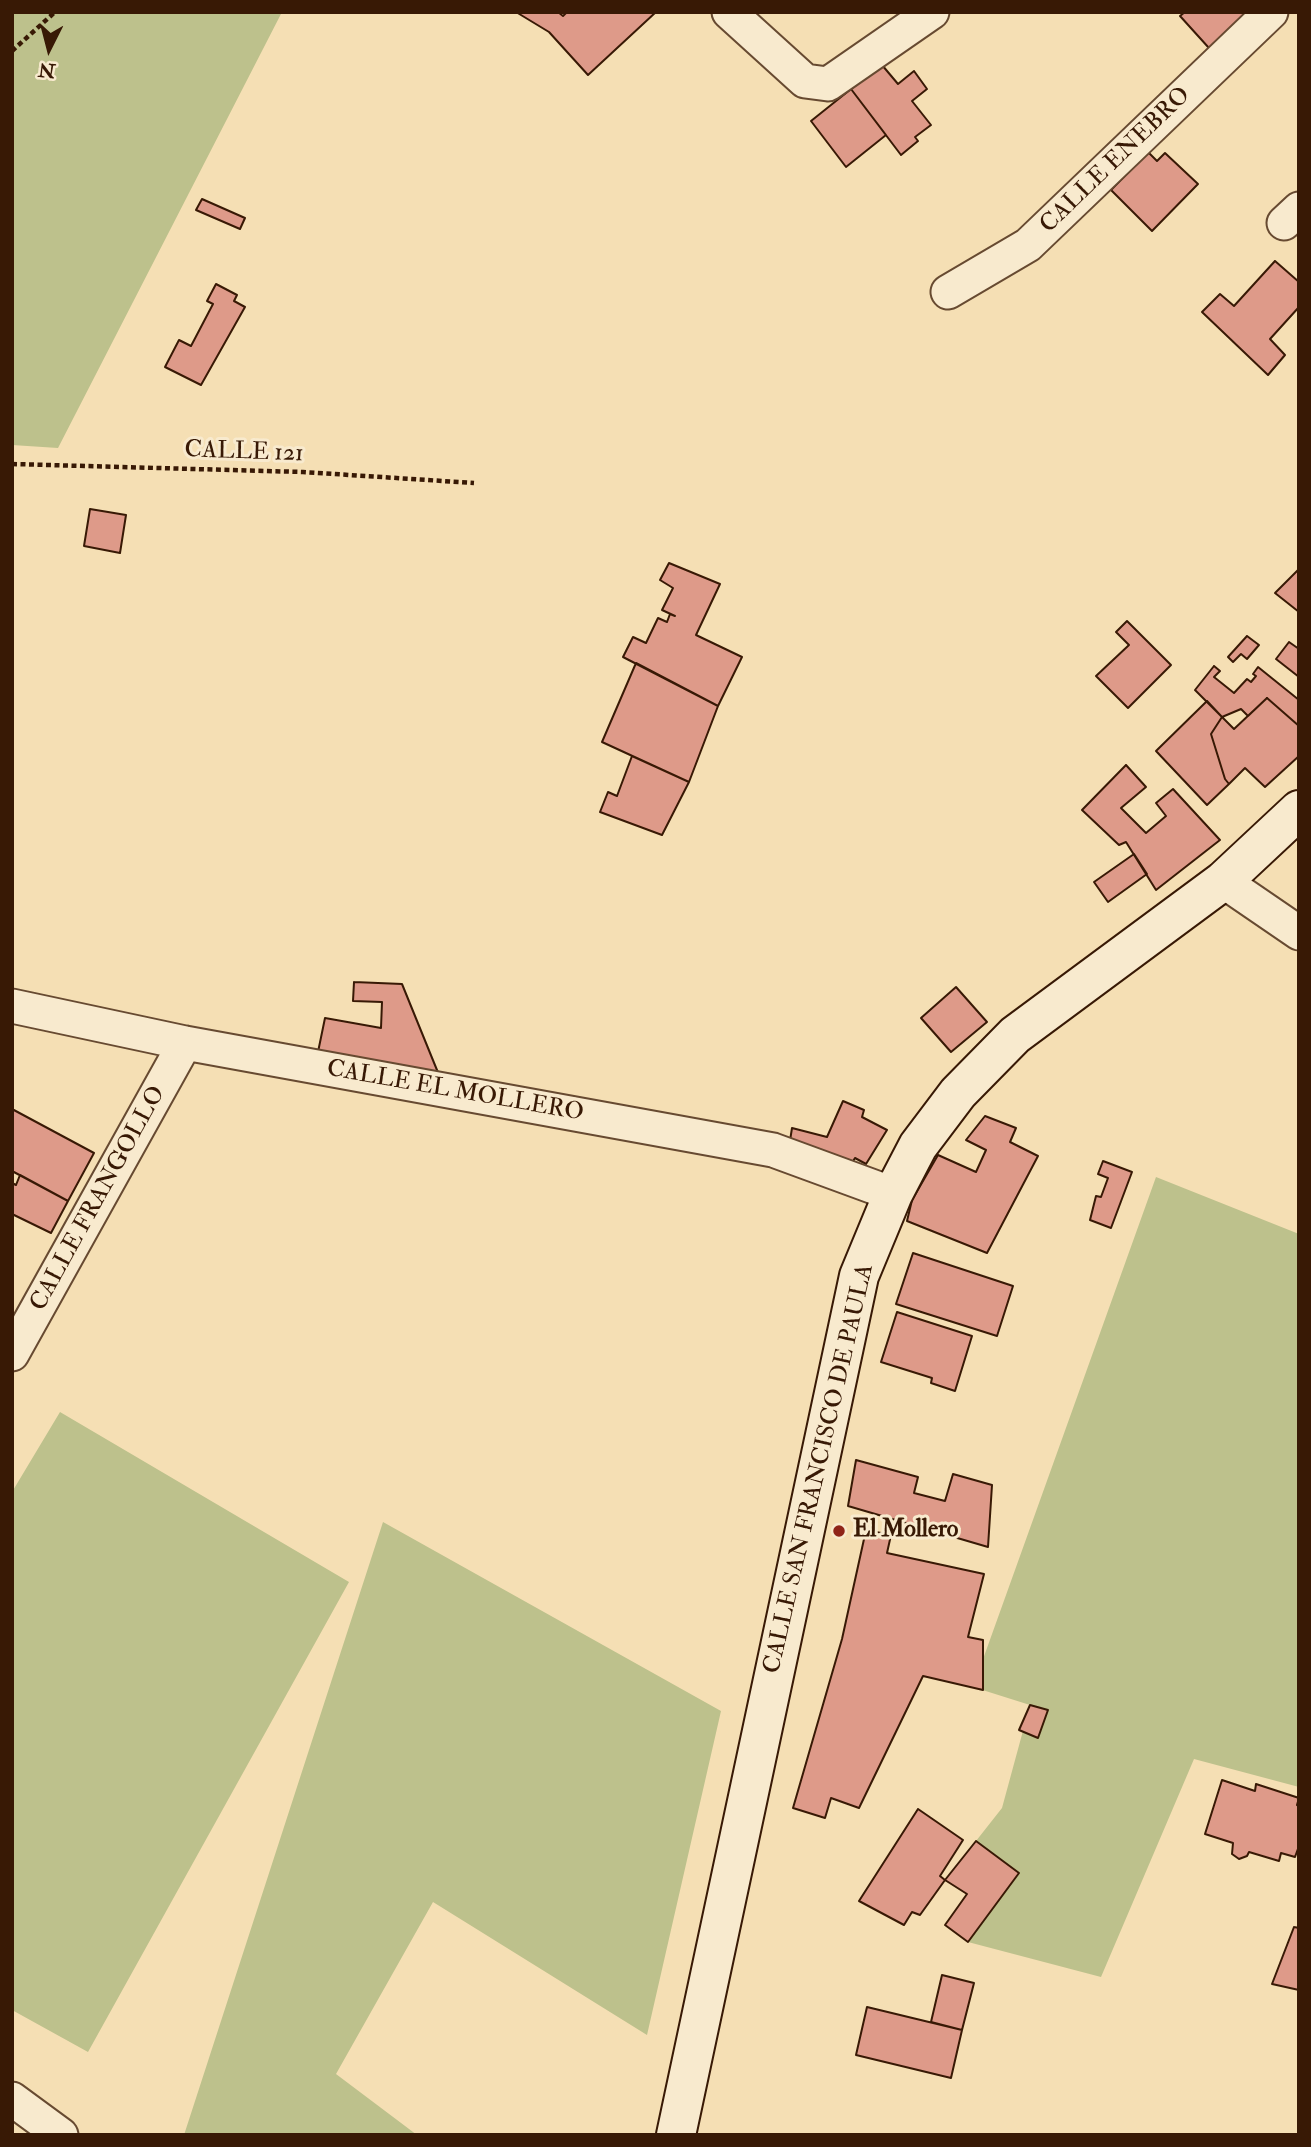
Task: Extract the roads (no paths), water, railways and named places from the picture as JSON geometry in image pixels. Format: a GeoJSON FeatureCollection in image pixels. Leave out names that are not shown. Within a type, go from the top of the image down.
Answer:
{"type":"FeatureCollection","features":[{"type":"Feature","properties":{"kind":"main road","name":"CALLE SAN FRANCISCO DE PAULA"},"geometry":{"type":"LineString","coordinates":[[676,2135],[859,1276],[893,1194],[918,1146],[958,1093],[1015,1035],[1223,881],[1299,810]]}},
{"type":"Feature","properties":{"kind":"street"},"geometry":{"type":"LineString","coordinates":[[729,12],[805,81],[828,83],[932,12]]}},
{"type":"Feature","properties":{"kind":"street","name":"CALLE ENEBRO"},"geometry":{"type":"LineString","coordinates":[[948,292],[1028,245],[1271,12]]}},
{"type":"Feature","properties":{"kind":"street"},"geometry":{"type":"LineString","coordinates":[[1223,881],[1299,933]]}},
{"type":"Feature","properties":{"kind":"street","name":"CALLE EL MOLLERO"},"geometry":{"type":"LineString","coordinates":[[12,1006],[185,1043],[773,1150],[893,1194]]}},
{"type":"Feature","properties":{"kind":"street","name":"CALLE FRANGOLLO"},"geometry":{"type":"LineString","coordinates":[[12,1354],[185,1043]]}},
{"type":"Feature","properties":{"kind":"street"},"geometry":{"type":"LineString","coordinates":[[12,2099],[61,2135]]}},
{"type":"Feature","properties":{"kind":"place","name":"El Mollero"},"geometry":{"type":"Point","coordinates":[839,1531]}}]}
